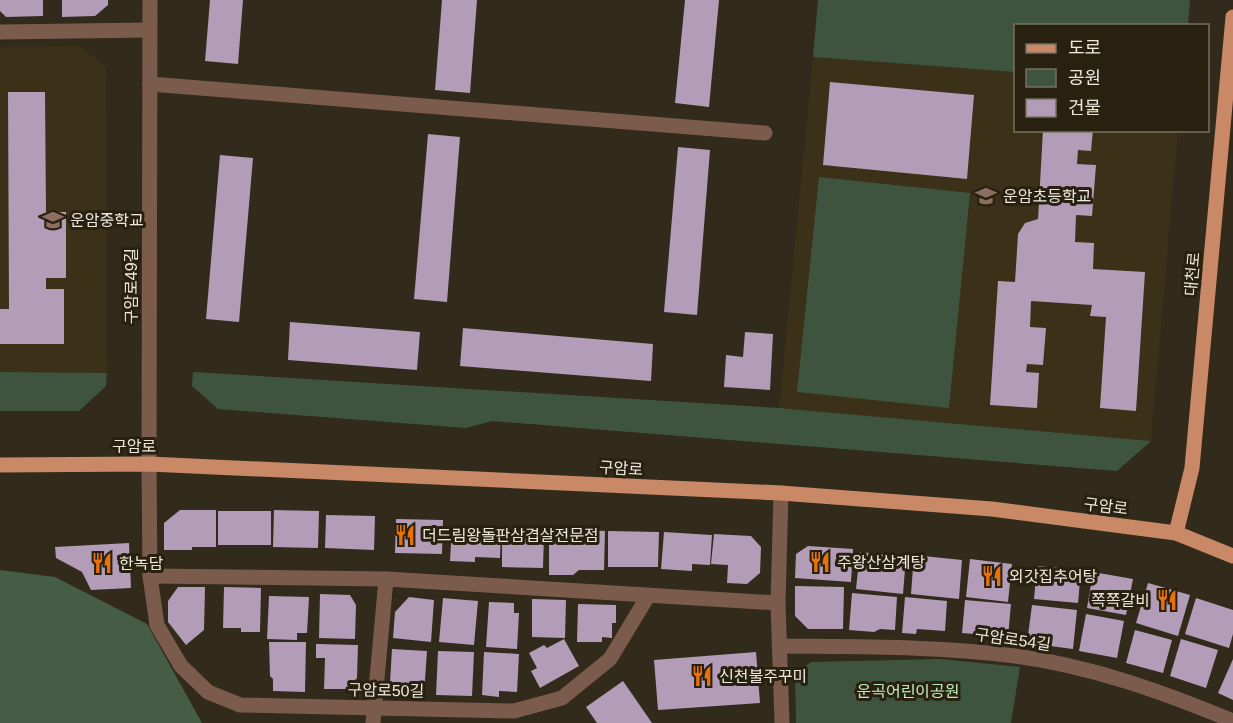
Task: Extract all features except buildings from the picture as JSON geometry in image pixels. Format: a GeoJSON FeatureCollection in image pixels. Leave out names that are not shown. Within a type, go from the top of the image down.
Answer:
{"type":"FeatureCollection","features":[{"type":"Feature","properties":{"kind":"main road","name":"대천로"},"geometry":{"type":"LineString","coordinates":[[1176,533],[1192,468],[1228,119],[1233,17]]}},
{"type":"Feature","properties":{"kind":"main road","name":"구암로"},"geometry":{"type":"LineString","coordinates":[[0,465],[148,464],[781,493],[992,509],[1176,533],[1233,556]]}},
{"type":"Feature","properties":{"kind":"street","name":"구암로49길"},"geometry":{"type":"LineString","coordinates":[[148,464],[150,0]]}},
{"type":"Feature","properties":{"kind":"street"},"geometry":{"type":"LineString","coordinates":[[0,32],[149,30]]}},
{"type":"Feature","properties":{"kind":"street"},"geometry":{"type":"LineString","coordinates":[[150,84],[765,133]]}},
{"type":"Feature","properties":{"kind":"street","name":"구암로50길"},"geometry":{"type":"LineString","coordinates":[[148,464],[150,576],[157,625],[181,666],[208,692],[240,705],[514,711],[562,698],[610,659],[648,596]]}},
{"type":"Feature","properties":{"kind":"street"},"geometry":{"type":"LineString","coordinates":[[781,493],[778,603],[782,723]]}},
{"type":"Feature","properties":{"kind":"street"},"geometry":{"type":"LineString","coordinates":[[150,576],[386,579],[778,603]]}},
{"type":"Feature","properties":{"kind":"street"},"geometry":{"type":"LineString","coordinates":[[373,723],[386,579]]}},
{"type":"Feature","properties":{"kind":"street","name":"구암로54길"},"geometry":{"type":"LineString","coordinates":[[779,646],[955,650],[1017,656],[1086,670],[1174,696],[1233,721]]}},
{"type":"Feature","properties":{"kind":"shaded area","name":"운암중학교"},"geometry":{"type":"Polygon","coordinates":[[[80,46],[106,67],[107,373],[0,372],[0,47],[80,46]]]}},
{"type":"Feature","properties":{"kind":"shaded area","name":"운암초등학교"},"geometry":{"type":"Polygon","coordinates":[[[813,57],[1014,72],[1014,132],[1178,132],[1151,441],[779,408],[813,57]]]}},
{"type":"Feature","properties":{"kind":"green space"},"geometry":{"type":"Polygon","coordinates":[[[818,0],[1190,0],[1188,24],[1014,24],[1014,72],[813,57],[818,0]]]}},
{"type":"Feature","properties":{"kind":"green space"},"geometry":{"type":"Polygon","coordinates":[[[819,177],[970,193],[949,408],[797,392],[819,177]]]}},
{"type":"Feature","properties":{"kind":"green space"},"geometry":{"type":"Polygon","coordinates":[[[0,372],[107,373],[106,386],[79,411],[0,411],[0,372]]]}},
{"type":"Feature","properties":{"kind":"green space"},"geometry":{"type":"Polygon","coordinates":[[[193,372],[779,408],[1151,441],[1117,471],[492,421],[466,428],[218,409],[192,386],[193,372]]]}},
{"type":"Feature","properties":{"kind":"green space"},"geometry":{"type":"Polygon","coordinates":[[[0,570],[55,577],[147,624],[202,723],[0,723],[0,570]]]}},
{"type":"Feature","properties":{"kind":"green space","name":"운곡어린이공원"},"geometry":{"type":"Polygon","coordinates":[[[940,659],[1020,667],[1011,723],[796,723],[795,674],[811,662],[940,659]]]}},
{"type":"Feature","properties":{"kind":"place","name":"운암초등학교"},"geometry":{"type":"Point","coordinates":[986,196]}},
{"type":"Feature","properties":{"kind":"place","name":"운암중학교"},"geometry":{"type":"Point","coordinates":[53,220]}},
{"type":"Feature","properties":{"kind":"place","name":"더드림왕돌판삼겹살전문점"},"geometry":{"type":"Point","coordinates":[405,535]}},
{"type":"Feature","properties":{"kind":"place","name":"주왕산삼계탕"},"geometry":{"type":"Point","coordinates":[820,562]}},
{"type":"Feature","properties":{"kind":"place","name":"한녹담"},"geometry":{"type":"Point","coordinates":[102,563]}},
{"type":"Feature","properties":{"kind":"place","name":"외갓집추어탕"},"geometry":{"type":"Point","coordinates":[992,576]}},
{"type":"Feature","properties":{"kind":"place","name":"쪽쪽갈비"},"geometry":{"type":"Point","coordinates":[1167,600]}},
{"type":"Feature","properties":{"kind":"place","name":"신천불주꾸미"},"geometry":{"type":"Point","coordinates":[702,676]}}]}
